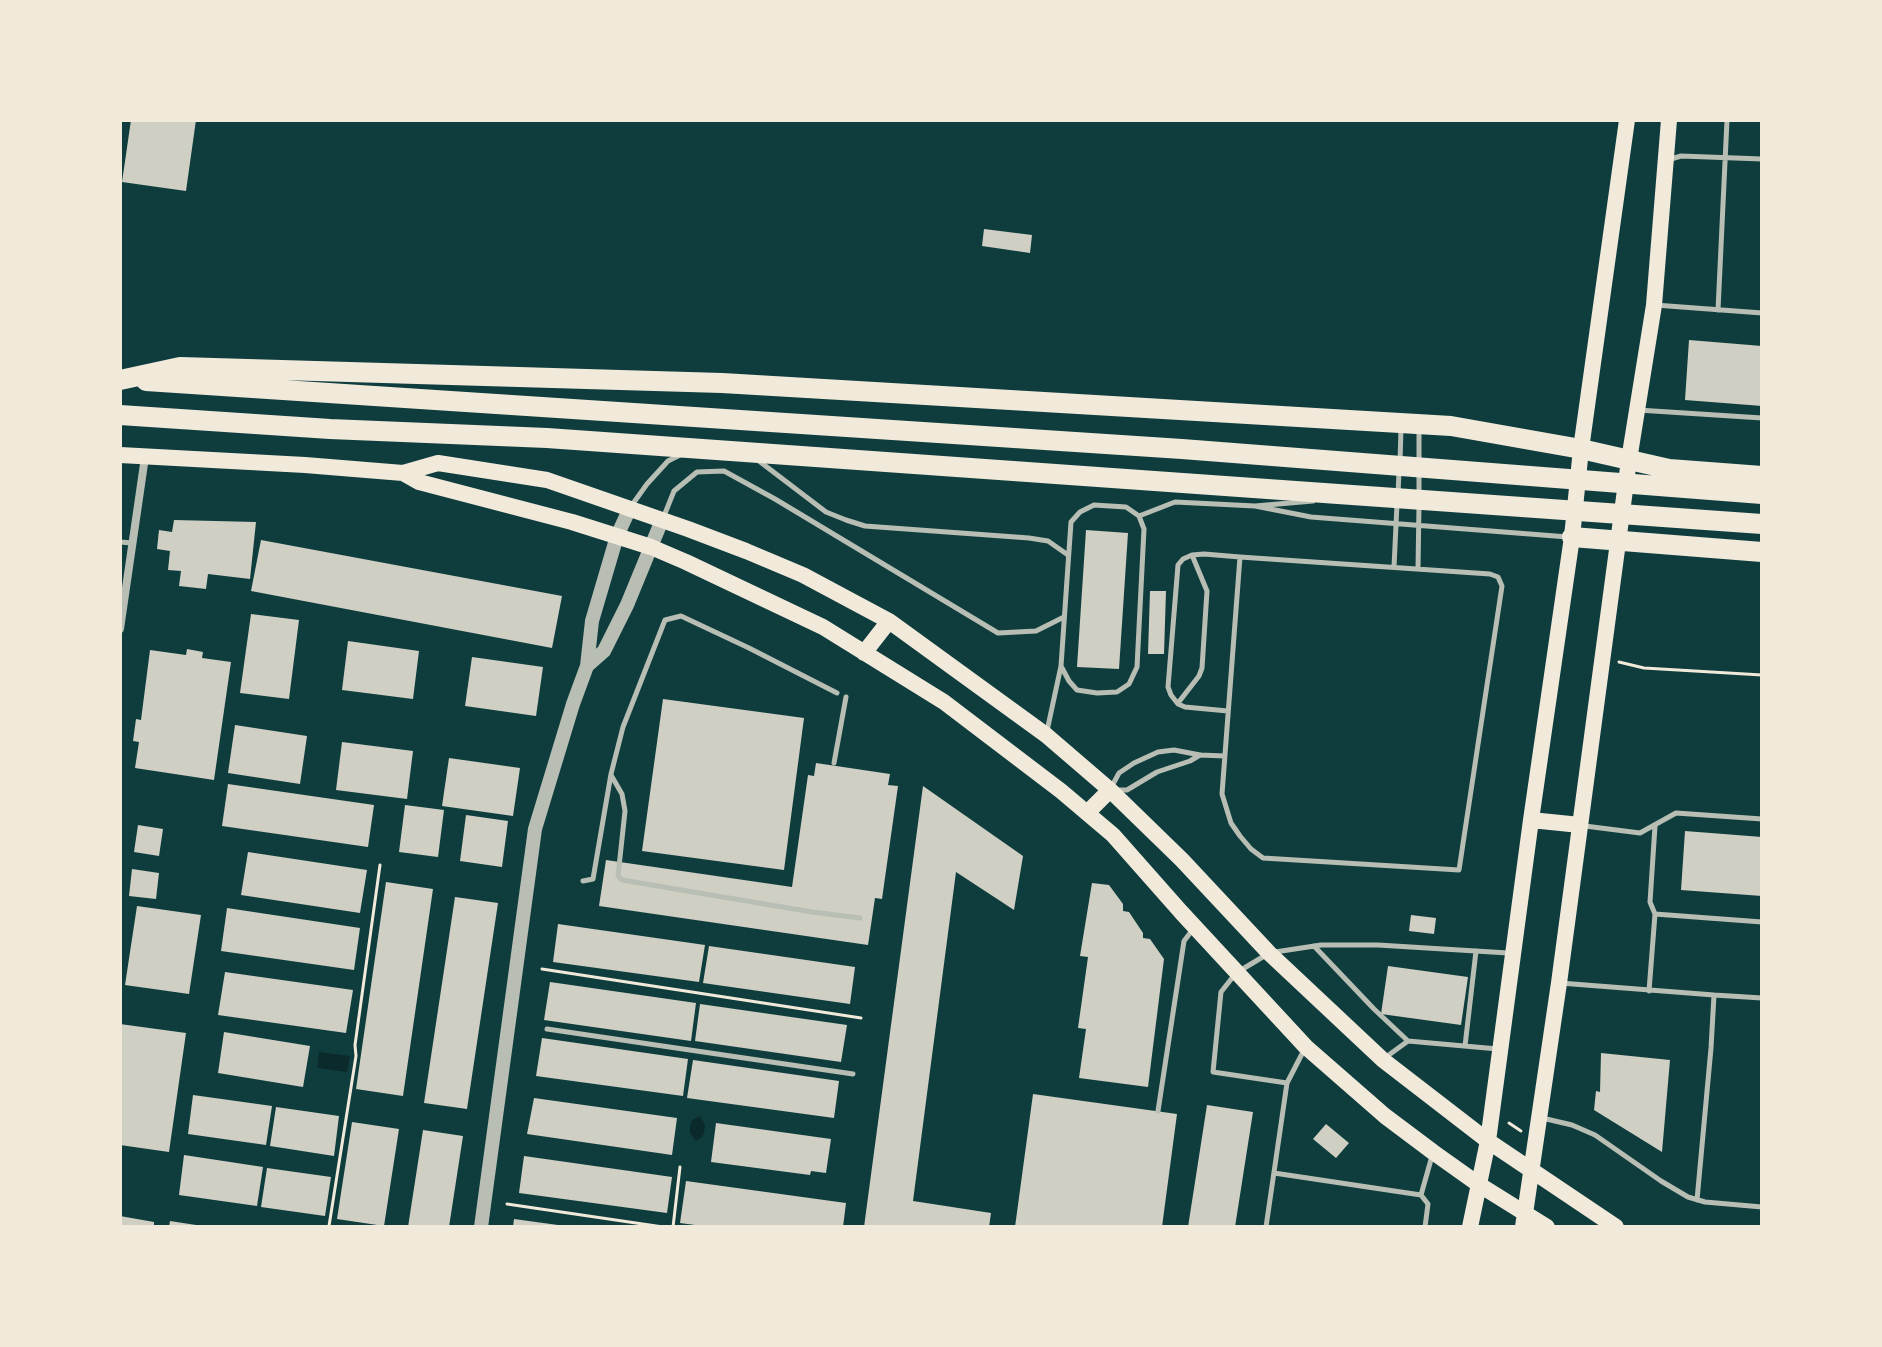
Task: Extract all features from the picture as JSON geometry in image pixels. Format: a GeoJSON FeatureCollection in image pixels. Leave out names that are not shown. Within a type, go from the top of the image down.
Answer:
{"type":"FeatureCollection","features":[{"type":"Feature","properties":{"kind":"highway"},"geometry":{"type":"LineString","coordinates":[[120,380],[180,367],[722,383],[1410,423],[1451,426],[1581,449],[1669,469],[1762,476]]}},
{"type":"Feature","properties":{"kind":"highway"},"geometry":{"type":"LineString","coordinates":[[120,380],[1182,449],[1762,494]]}},
{"type":"Feature","properties":{"kind":"highway"},"geometry":{"type":"LineString","coordinates":[[120,415],[330,429],[547,438],[1762,524]]}},
{"type":"Feature","properties":{"kind":"highway"},"geometry":{"type":"LineString","coordinates":[[1572,537],[1762,552]]}},
{"type":"Feature","properties":{"kind":"main road"},"geometry":{"type":"LineString","coordinates":[[1470,1227],[1488,1141],[1627,120]]}},
{"type":"Feature","properties":{"kind":"main road"},"geometry":{"type":"LineString","coordinates":[[1524,1220],[1629,460],[1654,305],[1669,120]]}},
{"type":"Feature","properties":{"kind":"main road"},"geometry":{"type":"LineString","coordinates":[[120,455],[403,473],[438,463],[503,472],[547,480],[630,508],[803,575],[889,621],[1046,735],[1110,790],[1182,860],[1269,953],[1383,1060],[1488,1141],[1616,1227]]}},
{"type":"Feature","properties":{"kind":"main road"},"geometry":{"type":"LineString","coordinates":[[403,473],[419,482],[525,509],[651,547],[823,627],[944,702],[1061,791],[1113,835],[1306,1047],[1385,1116],[1524,1220],[1547,1227]]}},
{"type":"Feature","properties":{"kind":"main road"},"geometry":{"type":"LineString","coordinates":[[864,653],[889,621]]}},
{"type":"Feature","properties":{"kind":"main road"},"geometry":{"type":"LineString","coordinates":[[1087,813],[1110,790]]}},
{"type":"Feature","properties":{"kind":"main road"},"geometry":{"type":"LineString","coordinates":[[1531,820],[1580,825]]}},
{"type":"Feature","properties":{"kind":"street"},"geometry":{"type":"LineString","coordinates":[[120,626],[145,457]]}},
{"type":"Feature","properties":{"kind":"street"},"geometry":{"type":"LineString","coordinates":[[481,1227],[535,829],[558,749],[587,666],[592,621],[617,536],[630,508]]}},
{"type":"Feature","properties":{"kind":"street"},"geometry":{"type":"LineString","coordinates":[[587,666],[604,651],[627,605],[662,520]]}},
{"type":"Feature","properties":{"kind":"lane"},"geometry":{"type":"LineString","coordinates":[[1718,310],[1727,120]]}},
{"type":"Feature","properties":{"kind":"lane"},"geometry":{"type":"LineString","coordinates":[[1666,160],[1681,156],[1762,159]]}},
{"type":"Feature","properties":{"kind":"lane"},"geometry":{"type":"LineString","coordinates":[[1654,305],[1762,313]]}},
{"type":"Feature","properties":{"kind":"lane"},"geometry":{"type":"LineString","coordinates":[[1637,410],[1762,418]]}},
{"type":"Feature","properties":{"kind":"lane"},"geometry":{"type":"LineString","coordinates":[[1394,567],[1398,496],[1410,423]]}},
{"type":"Feature","properties":{"kind":"lane"},"geometry":{"type":"LineString","coordinates":[[1410,423],[1418,525],[1418,569]]}},
{"type":"Feature","properties":{"kind":"lane"},"geometry":{"type":"LineString","coordinates":[[630,508],[668,461],[690,451],[724,448],[761,462],[826,512],[865,526],[1029,538],[1048,541],[1068,556]]}},
{"type":"Feature","properties":{"kind":"lane"},"geometry":{"type":"LineString","coordinates":[[662,520],[674,491],[697,472],[724,471],[998,633],[1036,631],[1064,617]]}},
{"type":"Feature","properties":{"kind":"lane"},"geometry":{"type":"LineString","coordinates":[[1382,506],[1392,503],[1398,496]]}},
{"type":"Feature","properties":{"kind":"lane"},"geometry":{"type":"LineString","coordinates":[[1139,516],[1175,502],[1255,506],[1327,502]]}},
{"type":"Feature","properties":{"kind":"lane"},"geometry":{"type":"LineString","coordinates":[[1046,735],[1061,666],[1071,522],[1080,512],[1094,505],[1126,507],[1139,516],[1144,529],[1137,667],[1129,684],[1117,692],[1097,693],[1077,690],[1061,666]]}},
{"type":"Feature","properties":{"kind":"lane"},"geometry":{"type":"LineString","coordinates":[[1255,506],[1311,517],[1572,537]]}},
{"type":"Feature","properties":{"kind":"lane"},"geometry":{"type":"LineString","coordinates":[[120,542],[133,544]]}},
{"type":"Feature","properties":{"kind":"lane"},"geometry":{"type":"LineString","coordinates":[[1228,711],[1185,707],[1178,704],[1168,687],[1178,565],[1183,559],[1192,555],[1240,557],[1498,577],[1502,586],[1459,870],[1263,858],[1240,836],[1231,823],[1222,794],[1240,557]]}},
{"type":"Feature","properties":{"kind":"lane"},"geometry":{"type":"LineString","coordinates":[[1178,704],[1202,668],[1207,591],[1192,555]]}},
{"type":"Feature","properties":{"kind":"lane"},"geometry":{"type":"LineString","coordinates":[[583,881],[593,879],[611,774],[623,727],[665,620],[681,616],[837,693]]}},
{"type":"Feature","properties":{"kind":"lane"},"geometry":{"type":"LineString","coordinates":[[834,763],[846,697]]}},
{"type":"Feature","properties":{"kind":"lane"},"geometry":{"type":"LineString","coordinates":[[1200,755],[1157,772],[1127,790],[1110,790],[1119,773],[1158,752],[1174,750],[1225,756]]}},
{"type":"Feature","properties":{"kind":"lane"},"geometry":{"type":"LineString","coordinates":[[611,774],[622,794],[625,811],[618,876],[622,880],[860,918]]}},
{"type":"Feature","properties":{"kind":"lane"},"geometry":{"type":"LineString","coordinates":[[1580,825],[1640,833],[1676,813],[1762,819]]}},
{"type":"Feature","properties":{"kind":"lane"},"geometry":{"type":"LineString","coordinates":[[1649,991],[1655,914],[1650,902],[1655,826]]}},
{"type":"Feature","properties":{"kind":"lane"},"geometry":{"type":"LineString","coordinates":[[1655,914],[1762,922]]}},
{"type":"Feature","properties":{"kind":"lane"},"geometry":{"type":"LineString","coordinates":[[1158,1111],[1184,941],[1195,927]]}},
{"type":"Feature","properties":{"kind":"lane"},"geometry":{"type":"LineString","coordinates":[[1287,1083],[1213,1072],[1221,992],[1236,973],[1269,953],[1314,946],[1378,945],[1513,953]]}},
{"type":"Feature","properties":{"kind":"lane"},"geometry":{"type":"LineString","coordinates":[[1314,946],[1408,1041],[1499,1050]]}},
{"type":"Feature","properties":{"kind":"lane"},"geometry":{"type":"LineString","coordinates":[[1465,1046],[1476,951]]}},
{"type":"Feature","properties":{"kind":"lane"},"geometry":{"type":"LineString","coordinates":[[1559,983],[1762,998]]}},
{"type":"Feature","properties":{"kind":"lane"},"geometry":{"type":"LineString","coordinates":[[1697,1200],[1714,995]]}},
{"type":"Feature","properties":{"kind":"lane"},"geometry":{"type":"LineString","coordinates":[[547,1029],[853,1074]]}},
{"type":"Feature","properties":{"kind":"lane"},"geometry":{"type":"LineString","coordinates":[[1383,1060],[1408,1041]]}},
{"type":"Feature","properties":{"kind":"lane"},"geometry":{"type":"LineString","coordinates":[[1266,1227],[1287,1083],[1306,1047]]}},
{"type":"Feature","properties":{"kind":"lane"},"geometry":{"type":"LineString","coordinates":[[1540,1117],[1595,1135],[1679,1193],[1697,1200],[1762,1207]]}},
{"type":"Feature","properties":{"kind":"lane"},"geometry":{"type":"LineString","coordinates":[[1421,1195],[1433,1152]]}},
{"type":"Feature","properties":{"kind":"lane"},"geometry":{"type":"LineString","coordinates":[[1274,1173],[1421,1195],[1428,1204],[1425,1227]]}},
{"type":"Feature","properties":{"kind":"path"},"geometry":{"type":"LineString","coordinates":[[1602,659],[1644,668],[1762,675]]}},
{"type":"Feature","properties":{"kind":"path"},"geometry":{"type":"LineString","coordinates":[[329,1226],[356,1056],[380,865]]}},
{"type":"Feature","properties":{"kind":"path"},"geometry":{"type":"LineString","coordinates":[[542,969],[861,1018]]}},
{"type":"Feature","properties":{"kind":"path"},"geometry":{"type":"LineString","coordinates":[[1509,1123],[1521,1131]]}},
{"type":"Feature","properties":{"kind":"path"},"geometry":{"type":"LineString","coordinates":[[673,1227],[680,1167]]}},
{"type":"Feature","properties":{"kind":"path"},"geometry":{"type":"LineString","coordinates":[[507,1204],[663,1227]]}},
{"type":"Feature","properties":{"kind":"water"},"geometry":{"type":"Polygon","coordinates":[[[319,1052],[350,1056],[347,1072],[317,1068],[319,1052]]]}},
{"type":"Feature","properties":{"kind":"water"},"geometry":{"type":"Polygon","coordinates":[[[700,1116],[705,1125],[704,1133],[696,1141],[690,1127],[692,1120],[700,1116]]]}},
{"type":"Feature","properties":{"kind":"building"},"geometry":{"type":"Polygon","coordinates":[[[131,120],[196,120],[186,191],[122,182],[131,120]]]}},
{"type":"Feature","properties":{"kind":"building"},"geometry":{"type":"Polygon","coordinates":[[[984,229],[1032,235],[1030,253],[982,246],[984,229]]]}},
{"type":"Feature","properties":{"kind":"building"},"geometry":{"type":"Polygon","coordinates":[[[1689,340],[1762,346],[1762,406],[1685,400],[1689,340]]]}},
{"type":"Feature","properties":{"kind":"building"},"geometry":{"type":"Polygon","coordinates":[[[174,520],[256,522],[250,579],[208,574],[206,589],[179,586],[181,571],[168,570],[170,551],[157,549],[159,530],[172,532],[174,520]]]}},
{"type":"Feature","properties":{"kind":"building"},"geometry":{"type":"Polygon","coordinates":[[[1086,530],[1128,533],[1119,669],[1077,667],[1086,530]]]}},
{"type":"Feature","properties":{"kind":"building"},"geometry":{"type":"Polygon","coordinates":[[[261,540],[562,596],[552,648],[251,591],[261,540]]]}},
{"type":"Feature","properties":{"kind":"building"},"geometry":{"type":"Polygon","coordinates":[[[1150,591],[1166,591],[1164,654],[1148,654],[1150,591]]]}},
{"type":"Feature","properties":{"kind":"building"},"geometry":{"type":"Polygon","coordinates":[[[251,614],[299,620],[289,699],[240,693],[251,614]]]}},
{"type":"Feature","properties":{"kind":"building"},"geometry":{"type":"Polygon","coordinates":[[[348,641],[419,651],[413,699],[342,690],[348,641]]]}},
{"type":"Feature","properties":{"kind":"building"},"geometry":{"type":"Polygon","coordinates":[[[187,649],[203,652],[202,658],[231,662],[214,780],[135,768],[139,742],[133,741],[136,719],[141,720],[150,650],[186,655],[187,649]]]}},
{"type":"Feature","properties":{"kind":"building"},"geometry":{"type":"Polygon","coordinates":[[[472,657],[543,667],[536,716],[465,706],[472,657]]]}},
{"type":"Feature","properties":{"kind":"building"},"geometry":{"type":"Polygon","coordinates":[[[663,699],[804,718],[784,870],[642,851],[663,699]]]}},
{"type":"Feature","properties":{"kind":"building"},"geometry":{"type":"Polygon","coordinates":[[[235,725],[307,736],[300,784],[228,773],[235,725]]]}},
{"type":"Feature","properties":{"kind":"building"},"geometry":{"type":"Polygon","coordinates":[[[342,742],[413,751],[407,799],[336,790],[342,742]]]}},
{"type":"Feature","properties":{"kind":"building"},"geometry":{"type":"Polygon","coordinates":[[[449,758],[520,768],[513,816],[442,806],[449,758]]]}},
{"type":"Feature","properties":{"kind":"building"},"geometry":{"type":"Polygon","coordinates":[[[816,763],[890,774],[888,785],[898,786],[882,899],[875,898],[868,945],[599,906],[606,860],[792,887],[808,775],[814,776],[816,763]]]}},
{"type":"Feature","properties":{"kind":"building"},"geometry":{"type":"Polygon","coordinates":[[[228,784],[374,805],[368,847],[222,826],[228,784]]]}},
{"type":"Feature","properties":{"kind":"building"},"geometry":{"type":"Polygon","coordinates":[[[923,786],[1023,856],[1014,910],[956,872],[913,1201],[991,1213],[989,1227],[864,1227],[923,786]]]}},
{"type":"Feature","properties":{"kind":"building"},"geometry":{"type":"Polygon","coordinates":[[[405,805],[444,810],[438,857],[399,852],[405,805]]]}},
{"type":"Feature","properties":{"kind":"building"},"geometry":{"type":"Polygon","coordinates":[[[466,815],[508,821],[502,867],[460,861],[466,815]]]}},
{"type":"Feature","properties":{"kind":"building"},"geometry":{"type":"Polygon","coordinates":[[[138,825],[163,829],[159,856],[134,852],[138,825]]]}},
{"type":"Feature","properties":{"kind":"building"},"geometry":{"type":"Polygon","coordinates":[[[1685,831],[1762,837],[1762,896],[1681,890],[1685,831]]]}},
{"type":"Feature","properties":{"kind":"building"},"geometry":{"type":"Polygon","coordinates":[[[248,852],[367,870],[360,913],[241,895],[248,852]]]}},
{"type":"Feature","properties":{"kind":"building"},"geometry":{"type":"Polygon","coordinates":[[[132,869],[159,873],[156,899],[129,896],[132,869]]]}},
{"type":"Feature","properties":{"kind":"building"},"geometry":{"type":"Polygon","coordinates":[[[386,882],[433,889],[403,1096],[356,1089],[386,882]]]}},
{"type":"Feature","properties":{"kind":"building"},"geometry":{"type":"Polygon","coordinates":[[[1092,883],[1109,885],[1123,904],[1123,911],[1129,912],[1143,933],[1143,938],[1150,939],[1164,959],[1148,1087],[1079,1078],[1086,1029],[1078,1028],[1088,957],[1080,956],[1092,883]]]}},
{"type":"Feature","properties":{"kind":"building"},"geometry":{"type":"Polygon","coordinates":[[[455,897],[498,903],[467,1109],[424,1103],[455,897]]]}},
{"type":"Feature","properties":{"kind":"building"},"geometry":{"type":"Polygon","coordinates":[[[137,906],[201,915],[189,994],[125,985],[137,906]]]}},
{"type":"Feature","properties":{"kind":"building"},"geometry":{"type":"Polygon","coordinates":[[[227,908],[360,928],[354,970],[221,951],[227,908]]]}},
{"type":"Feature","properties":{"kind":"building"},"geometry":{"type":"Polygon","coordinates":[[[1411,915],[1436,918],[1434,934],[1409,931],[1411,915]]]}},
{"type":"Feature","properties":{"kind":"building"},"geometry":{"type":"Polygon","coordinates":[[[558,924],[705,945],[699,982],[553,962],[558,924]]]}},
{"type":"Feature","properties":{"kind":"building"},"geometry":{"type":"Polygon","coordinates":[[[709,946],[855,967],[850,1004],[703,983],[709,946]]]}},
{"type":"Feature","properties":{"kind":"building"},"geometry":{"type":"Polygon","coordinates":[[[1388,966],[1468,977],[1461,1025],[1381,1014],[1388,966]]]}},
{"type":"Feature","properties":{"kind":"building"},"geometry":{"type":"Polygon","coordinates":[[[225,972],[353,990],[346,1033],[218,1015],[225,972]]]}},
{"type":"Feature","properties":{"kind":"building"},"geometry":{"type":"Polygon","coordinates":[[[550,982],[696,1003],[691,1041],[544,1020],[550,982]]]}},
{"type":"Feature","properties":{"kind":"building"},"geometry":{"type":"Polygon","coordinates":[[[700,1004],[847,1025],[841,1062],[695,1041],[700,1004]]]}},
{"type":"Feature","properties":{"kind":"building"},"geometry":{"type":"Polygon","coordinates":[[[120,1024],[186,1033],[169,1152],[120,1145],[120,1024]]]}},
{"type":"Feature","properties":{"kind":"building"},"geometry":{"type":"Polygon","coordinates":[[[224,1032],[310,1046],[303,1087],[218,1073],[224,1032]]]}},
{"type":"Feature","properties":{"kind":"building"},"geometry":{"type":"Polygon","coordinates":[[[542,1038],[688,1059],[683,1096],[536,1076],[542,1038]]]}},
{"type":"Feature","properties":{"kind":"building"},"geometry":{"type":"Polygon","coordinates":[[[1601,1053],[1670,1060],[1662,1152],[1594,1110],[1596,1091],[1600,1092],[1601,1053]]]}},
{"type":"Feature","properties":{"kind":"building"},"geometry":{"type":"Polygon","coordinates":[[[693,1060],[839,1081],[834,1118],[687,1098],[693,1060]]]}},
{"type":"Feature","properties":{"kind":"building"},"geometry":{"type":"Polygon","coordinates":[[[1033,1094],[1177,1114],[1162,1227],[1015,1227],[1033,1094]]]}},
{"type":"Feature","properties":{"kind":"building"},"geometry":{"type":"Polygon","coordinates":[[[193,1095],[272,1106],[266,1145],[188,1134],[193,1095]]]}},
{"type":"Feature","properties":{"kind":"building"},"geometry":{"type":"Polygon","coordinates":[[[534,1098],[677,1118],[672,1155],[527,1134],[534,1098]]]}},
{"type":"Feature","properties":{"kind":"building"},"geometry":{"type":"Polygon","coordinates":[[[1207,1105],[1253,1112],[1235,1227],[1188,1227],[1207,1105]]]}},
{"type":"Feature","properties":{"kind":"building"},"geometry":{"type":"Polygon","coordinates":[[[276,1107],[339,1116],[334,1156],[270,1146],[276,1107]]]}},
{"type":"Feature","properties":{"kind":"building"},"geometry":{"type":"Polygon","coordinates":[[[352,1122],[399,1129],[384,1226],[337,1219],[352,1122]]]}},
{"type":"Feature","properties":{"kind":"building"},"geometry":{"type":"Polygon","coordinates":[[[716,1123],[831,1139],[826,1173],[811,1171],[810,1175],[711,1162],[716,1123]]]}},
{"type":"Feature","properties":{"kind":"building"},"geometry":{"type":"Polygon","coordinates":[[[1326,1124],[1349,1143],[1336,1158],[1313,1139],[1326,1124]]]}},
{"type":"Feature","properties":{"kind":"building"},"geometry":{"type":"Polygon","coordinates":[[[423,1130],[463,1136],[449,1227],[408,1227],[423,1130]]]}},
{"type":"Feature","properties":{"kind":"building"},"geometry":{"type":"Polygon","coordinates":[[[184,1155],[263,1167],[257,1206],[179,1195],[184,1155]]]}},
{"type":"Feature","properties":{"kind":"building"},"geometry":{"type":"Polygon","coordinates":[[[524,1156],[672,1177],[667,1213],[519,1193],[524,1156]]]}},
{"type":"Feature","properties":{"kind":"building"},"geometry":{"type":"Polygon","coordinates":[[[267,1168],[331,1177],[325,1216],[261,1207],[267,1168]]]}},
{"type":"Feature","properties":{"kind":"building"},"geometry":{"type":"Polygon","coordinates":[[[686,1181],[846,1203],[843,1227],[710,1227],[680,1223],[686,1181]]]}},
{"type":"Feature","properties":{"kind":"building"},"geometry":{"type":"Polygon","coordinates":[[[120,1216],[154,1222],[154,1227],[120,1227],[120,1216]]]}},
{"type":"Feature","properties":{"kind":"building"},"geometry":{"type":"Polygon","coordinates":[[[514,1219],[558,1225],[558,1227],[513,1227],[514,1219]]]}},
{"type":"Feature","properties":{"kind":"building"},"geometry":{"type":"Polygon","coordinates":[[[170,1221],[196,1225],[196,1227],[169,1227],[170,1221]]]}}]}
